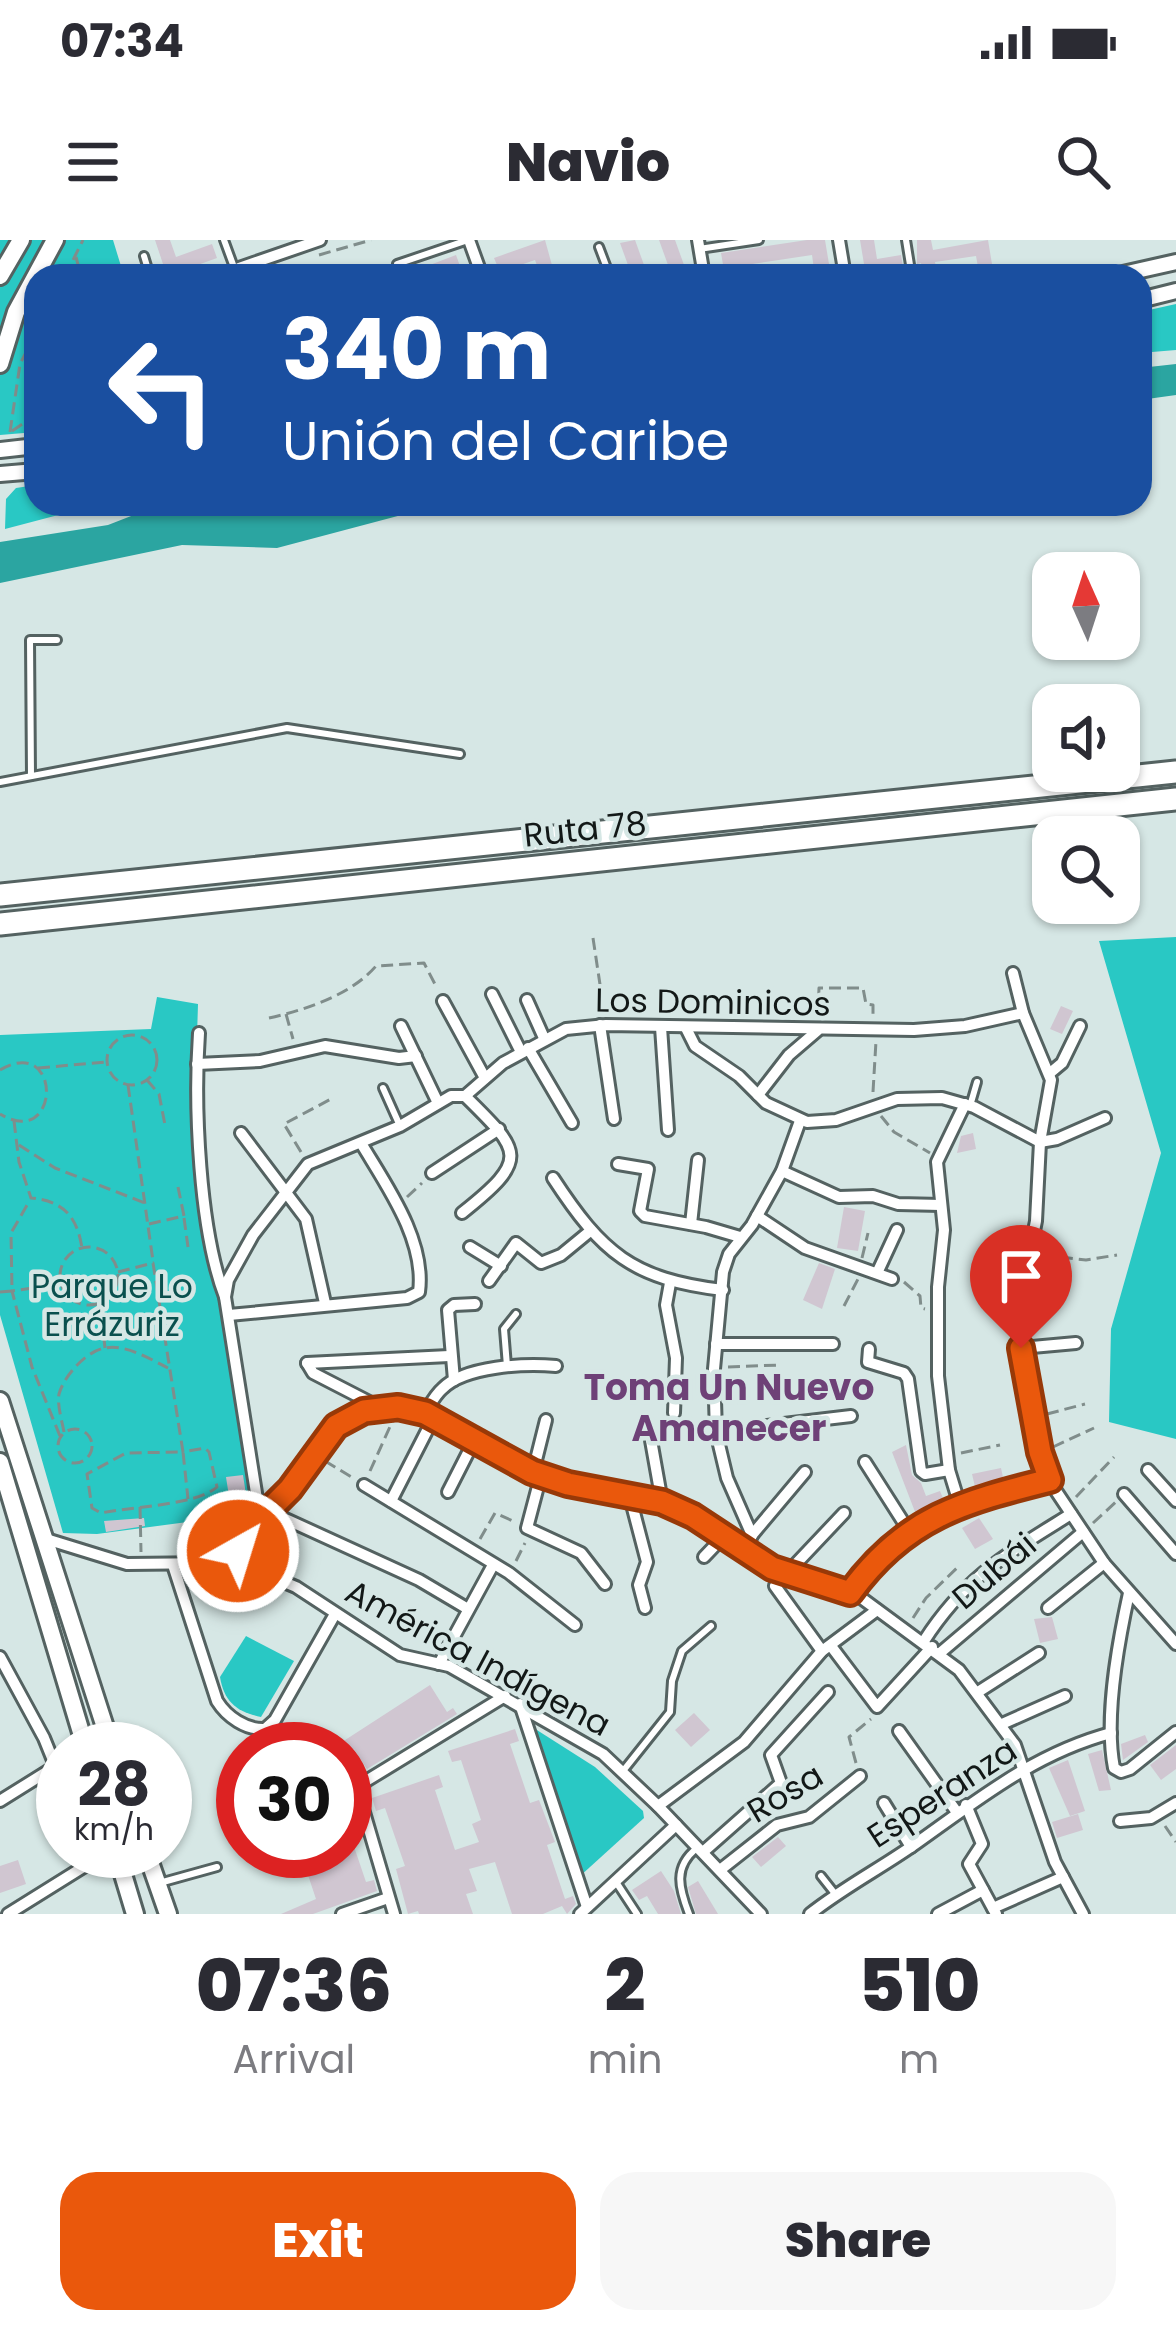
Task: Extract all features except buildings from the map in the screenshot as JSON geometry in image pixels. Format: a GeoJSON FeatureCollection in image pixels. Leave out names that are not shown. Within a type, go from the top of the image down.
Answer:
{"type":"FeatureCollection","features":[{"type":"Feature","properties":{"kind":"highway","name":"Ruta 78"},"geometry":{"type":"LineString","coordinates":[[0,895],[1176,772]]}},
{"type":"Feature","properties":{"kind":"highway","name":"Ruta 78"},"geometry":{"type":"LineString","coordinates":[[0,924],[1176,799]]}},
{"type":"Feature","properties":{"kind":"main road"},"geometry":{"type":"LineString","coordinates":[[0,276],[21,240]]}},
{"type":"Feature","properties":{"kind":"main road"},"geometry":{"type":"LineString","coordinates":[[0,364],[24,297]]}},
{"type":"Feature","properties":{"kind":"main road"},"geometry":{"type":"LineString","coordinates":[[0,1401],[104,1722]]}},
{"type":"Feature","properties":{"kind":"main road"},"geometry":{"type":"LineString","coordinates":[[0,1462],[78,1722]]}},
{"type":"Feature","properties":{"kind":"main road"},"geometry":{"type":"LineString","coordinates":[[122,1878],[135,1914]]}},
{"type":"Feature","properties":{"kind":"main road"},"geometry":{"type":"LineString","coordinates":[[156,1878],[168,1914]]}},
{"type":"Feature","properties":{"kind":"street"},"geometry":{"type":"LineString","coordinates":[[256,264],[316,241]]}},
{"type":"Feature","properties":{"kind":"street"},"geometry":{"type":"LineString","coordinates":[[1013,973],[1023,1013],[1050,1073],[1037,1208],[1018,1311],[1040,1452],[1050,1480],[1083,1532],[1176,1644]]}},
{"type":"Feature","properties":{"kind":"street"},"geometry":{"type":"LineString","coordinates":[[492,994],[572,1123]]}},
{"type":"Feature","properties":{"kind":"street"},"geometry":{"type":"LineString","coordinates":[[443,1000],[485,1078]]}},
{"type":"Feature","properties":{"kind":"street"},"geometry":{"type":"LineString","coordinates":[[527,1000],[544,1038]]}},
{"type":"Feature","properties":{"kind":"street","name":"Los Dominicos"},"geometry":{"type":"LineString","coordinates":[[225,1297],[253,1235],[308,1164],[400,1126],[451,1096],[465,1096],[544,1038],[580,1026],[603,1025],[875,1031],[965,1026],[1023,1013]]}},
{"type":"Feature","properties":{"kind":"street"},"geometry":{"type":"LineString","coordinates":[[603,1025],[614,1119]]}},
{"type":"Feature","properties":{"kind":"street"},"geometry":{"type":"LineString","coordinates":[[401,1026],[438,1103]]}},
{"type":"Feature","properties":{"kind":"street"},"geometry":{"type":"LineString","coordinates":[[1050,1073],[1062,1063],[1080,1026]]}},
{"type":"Feature","properties":{"kind":"street"},"geometry":{"type":"LineString","coordinates":[[662,1027],[668,1130]]}},
{"type":"Feature","properties":{"kind":"street"},"geometry":{"type":"LineString","coordinates":[[686,1028],[695,1046],[758,1095],[800,1120],[836,1120],[873,1106],[919,1097],[953,1099],[1040,1142],[1105,1118]]}},
{"type":"Feature","properties":{"kind":"street"},"geometry":{"type":"LineString","coordinates":[[758,1095],[789,1055],[817,1031]]}},
{"type":"Feature","properties":{"kind":"street"},"geometry":{"type":"LineString","coordinates":[[199,1033],[205,1194],[216,1274],[229,1315],[264,1514]]}},
{"type":"Feature","properties":{"kind":"street"},"geometry":{"type":"LineString","coordinates":[[197,1064],[244,1063],[325,1046],[399,1058],[416,1056]]}},
{"type":"Feature","properties":{"kind":"street"},"geometry":{"type":"LineString","coordinates":[[462,1213],[502,1178],[513,1156],[499,1129],[465,1096]]}},
{"type":"Feature","properties":{"kind":"street"},"geometry":{"type":"LineString","coordinates":[[960,1506],[948,1463],[938,1376],[938,1287],[944,1230],[937,1157],[967,1105]]}},
{"type":"Feature","properties":{"kind":"street"},"geometry":{"type":"LineString","coordinates":[[752,1534],[727,1478],[716,1432],[714,1370],[725,1263],[782,1171],[800,1120]]}},
{"type":"Feature","properties":{"kind":"street"},"geometry":{"type":"LineString","coordinates":[[432,1173],[499,1129]]}},
{"type":"Feature","properties":{"kind":"street"},"geometry":{"type":"LineString","coordinates":[[241,1133],[306,1219],[325,1304]]}},
{"type":"Feature","properties":{"kind":"street"},"geometry":{"type":"LineString","coordinates":[[229,1315],[407,1298],[418,1292],[416,1262],[397,1206],[361,1143]]}},
{"type":"Feature","properties":{"kind":"street"},"geometry":{"type":"LineString","coordinates":[[691,1224],[698,1160]]}},
{"type":"Feature","properties":{"kind":"street"},"geometry":{"type":"LineString","coordinates":[[618,1164],[648,1169],[642,1214],[740,1238]]}},
{"type":"Feature","properties":{"kind":"street"},"geometry":{"type":"LineString","coordinates":[[782,1171],[839,1197],[873,1196],[898,1204],[941,1205]]}},
{"type":"Feature","properties":{"kind":"street"},"geometry":{"type":"LineString","coordinates":[[553,1178],[602,1246],[670,1283],[723,1290]]}},
{"type":"Feature","properties":{"kind":"street"},"geometry":{"type":"LineString","coordinates":[[757,1216],[806,1248],[892,1279]]}},
{"type":"Feature","properties":{"kind":"street"},"geometry":{"type":"LineString","coordinates":[[878,1271],[897,1230]]}},
{"type":"Feature","properties":{"kind":"street"},"geometry":{"type":"LineString","coordinates":[[489,1281],[516,1244],[542,1263],[561,1255],[589,1232]]}},
{"type":"Feature","properties":{"kind":"street"},"geometry":{"type":"LineString","coordinates":[[470,1247],[501,1266]]}},
{"type":"Feature","properties":{"kind":"street"},"geometry":{"type":"LineString","coordinates":[[670,1283],[666,1305],[676,1358],[674,1413]]}},
{"type":"Feature","properties":{"kind":"street"},"geometry":{"type":"LineString","coordinates":[[454,1380],[448,1310],[475,1304]]}},
{"type":"Feature","properties":{"kind":"street"},"geometry":{"type":"LineString","coordinates":[[1021,1348],[1076,1342]]}},
{"type":"Feature","properties":{"kind":"street"},"geometry":{"type":"LineString","coordinates":[[716,1344],[832,1344]]}},
{"type":"Feature","properties":{"kind":"street"},"geometry":{"type":"LineString","coordinates":[[869,1349],[868,1362],[904,1373],[908,1379],[921,1471],[925,1474],[948,1463]]}},
{"type":"Feature","properties":{"kind":"street"},"geometry":{"type":"LineString","coordinates":[[380,1408],[313,1373],[307,1363],[449,1356]]}},
{"type":"Feature","properties":{"kind":"street"},"geometry":{"type":"LineString","coordinates":[[392,1501],[440,1390],[454,1380],[507,1366],[556,1366]]}},
{"type":"Feature","properties":{"kind":"street"},"geometry":{"type":"LineString","coordinates":[[232,1564],[264,1514],[290,1489],[336,1426],[380,1408],[429,1415],[537,1474],[662,1502],[725,1535],[772,1568],[850,1593],[932,1647],[978,1692],[1003,1724],[1063,1876],[1083,1914]]}},
{"type":"Feature","properties":{"kind":"street"},"geometry":{"type":"LineString","coordinates":[[716,1432],[850,1415]]}},
{"type":"Feature","properties":{"kind":"street"},"geometry":{"type":"LineString","coordinates":[[546,1420],[529,1528],[581,1553],[605,1584]]}},
{"type":"Feature","properties":{"kind":"street"},"geometry":{"type":"LineString","coordinates":[[650,1429],[662,1502]]}},
{"type":"Feature","properties":{"kind":"street"},"geometry":{"type":"LineString","coordinates":[[448,1492],[474,1441]]}},
{"type":"Feature","properties":{"kind":"street"},"geometry":{"type":"LineString","coordinates":[[865,1462],[909,1531]]}},
{"type":"Feature","properties":{"kind":"street"},"geometry":{"type":"LineString","coordinates":[[1148,1470],[1176,1501]]}},
{"type":"Feature","properties":{"kind":"street"},"geometry":{"type":"LineString","coordinates":[[747,1549],[752,1534],[806,1472]]}},
{"type":"Feature","properties":{"kind":"street"},"geometry":{"type":"LineString","coordinates":[[850,1593],[909,1531],[960,1506],[1050,1480]]}},
{"type":"Feature","properties":{"kind":"street"},"geometry":{"type":"LineString","coordinates":[[364,1485],[509,1573],[575,1624]]}},
{"type":"Feature","properties":{"kind":"street"},"geometry":{"type":"LineString","coordinates":[[1124,1494],[1176,1554]]}},
{"type":"Feature","properties":{"kind":"street"},"geometry":{"type":"LineString","coordinates":[[630,1497],[647,1562],[639,1585],[645,1608]]}},
{"type":"Feature","properties":{"kind":"street"},"geometry":{"type":"LineString","coordinates":[[844,1513],[778,1579],[776,1590],[877,1707],[932,1647],[944,1610],[974,1578],[1068,1510]]}},
{"type":"Feature","properties":{"kind":"street"},"geometry":{"type":"LineString","coordinates":[[264,1514],[403,1573],[468,1609]]}},
{"type":"Feature","properties":{"kind":"street","name":"Dubái"},"geometry":{"type":"LineString","coordinates":[[932,1647],[1083,1532]]}},
{"type":"Feature","properties":{"kind":"street"},"geometry":{"type":"LineString","coordinates":[[704,1557],[725,1535]]}},
{"type":"Feature","properties":{"kind":"street","name":"América Indígena"},"geometry":{"type":"LineString","coordinates":[[46,1539],[117,1562],[232,1564],[274,1576],[400,1655],[439,1664],[505,1696],[622,1771],[761,1914]]}},
{"type":"Feature","properties":{"kind":"street"},"geometry":{"type":"LineString","coordinates":[[1048,1608],[1105,1563]]}},
{"type":"Feature","properties":{"kind":"street"},"geometry":{"type":"LineString","coordinates":[[173,1565],[217,1701],[226,1713],[253,1728],[265,1729],[275,1720],[335,1613]]}},
{"type":"Feature","properties":{"kind":"street"},"geometry":{"type":"LineString","coordinates":[[439,1664],[493,1565]]}},
{"type":"Feature","properties":{"kind":"street"},"geometry":{"type":"LineString","coordinates":[[1129,1593],[1111,1733],[1112,1762],[1120,1772],[1130,1769],[1176,1732]]}},
{"type":"Feature","properties":{"kind":"street"},"geometry":{"type":"LineString","coordinates":[[658,1806],[744,1742],[826,1649],[877,1610]]}},
{"type":"Feature","properties":{"kind":"street"},"geometry":{"type":"LineString","coordinates":[[978,1692],[1039,1653]]}},
{"type":"Feature","properties":{"kind":"street"},"geometry":{"type":"LineString","coordinates":[[0,1657],[4,1678],[36,1732]]}},
{"type":"Feature","properties":{"kind":"street"},"geometry":{"type":"LineString","coordinates":[[701,1850],[781,1783],[771,1755],[829,1692]]}},
{"type":"Feature","properties":{"kind":"street"},"geometry":{"type":"LineString","coordinates":[[394,1914],[360,1805],[361,1787],[505,1696]]}},
{"type":"Feature","properties":{"kind":"street"},"geometry":{"type":"LineString","coordinates":[[1003,1724],[1065,1696]]}},
{"type":"Feature","properties":{"kind":"street"},"geometry":{"type":"LineString","coordinates":[[520,1704],[583,1911],[676,1825]]}},
{"type":"Feature","properties":{"kind":"street"},"geometry":{"type":"LineString","coordinates":[[899,1731],[961,1808],[982,1844],[969,1860],[994,1911],[1063,1876]]}},
{"type":"Feature","properties":{"kind":"street","name":"Esperanza"},"geometry":{"type":"LineString","coordinates":[[810,1914],[1024,1769],[1068,1746],[1111,1733]]}},
{"type":"Feature","properties":{"kind":"street","name":"Rosa"},"geometry":{"type":"LineString","coordinates":[[720,1870],[777,1825],[808,1817],[860,1776]]}},
{"type":"Feature","properties":{"kind":"street"},"geometry":{"type":"LineString","coordinates":[[0,1801],[36,1778]]}},
{"type":"Feature","properties":{"kind":"street"},"geometry":{"type":"LineString","coordinates":[[884,1803],[911,1847]]}},
{"type":"Feature","properties":{"kind":"street"},"geometry":{"type":"LineString","coordinates":[[1120,1821],[1158,1814],[1176,1803]]}},
{"type":"Feature","properties":{"kind":"street"},"geometry":{"type":"LineString","coordinates":[[8,1914],[58,1878]]}},
{"type":"Feature","properties":{"kind":"street"},"geometry":{"type":"LineString","coordinates":[[938,1914],[982,1890]]}},
{"type":"Feature","properties":{"kind":"street"},"geometry":{"type":"LineString","coordinates":[[342,1914],[388,1898]]}},
{"type":"Feature","properties":{"kind":"lane"},"geometry":{"type":"LineString","coordinates":[[397,264],[469,240]]}},
{"type":"Feature","properties":{"kind":"lane"},"geometry":{"type":"LineString","coordinates":[[698,245],[759,240]]}},
{"type":"Feature","properties":{"kind":"lane"},"geometry":{"type":"LineString","coordinates":[[599,247],[605,264]]}},
{"type":"Feature","properties":{"kind":"lane"},"geometry":{"type":"LineString","coordinates":[[144,256],[146,264]]}},
{"type":"Feature","properties":{"kind":"lane"},"geometry":{"type":"LineString","coordinates":[[31,776],[30,640],[57,640]]}},
{"type":"Feature","properties":{"kind":"lane"},"geometry":{"type":"LineString","coordinates":[[0,782],[287,728],[460,754]]}},
{"type":"Feature","properties":{"kind":"lane"},"geometry":{"type":"LineString","coordinates":[[967,1105],[977,1082]]}},
{"type":"Feature","properties":{"kind":"lane"},"geometry":{"type":"LineString","coordinates":[[382,1088],[400,1126]]}},
{"type":"Feature","properties":{"kind":"lane"},"geometry":{"type":"LineString","coordinates":[[507,1366],[504,1328],[516,1315]]}},
{"type":"Feature","properties":{"kind":"lane"},"geometry":{"type":"LineString","coordinates":[[622,1771],[670,1712],[672,1681],[682,1652],[711,1626]]}},
{"type":"Feature","properties":{"kind":"lane"},"geometry":{"type":"LineString","coordinates":[[688,1914],[680,1894],[680,1871],[684,1860],[701,1850]]}},
{"type":"Feature","properties":{"kind":"lane"},"geometry":{"type":"LineString","coordinates":[[158,1884],[216,1867]]}},
{"type":"Feature","properties":{"kind":"lane"},"geometry":{"type":"LineString","coordinates":[[821,1876],[836,1895]]}},
{"type":"Feature","properties":{"kind":"lane"},"geometry":{"type":"LineString","coordinates":[[616,1881],[637,1914]]}},
{"type":"Feature","properties":{"kind":"path"},"geometry":{"type":"LineString","coordinates":[[71,264],[83,240]]}},
{"type":"Feature","properties":{"kind":"path"},"geometry":{"type":"LineString","coordinates":[[316,241],[320,258],[371,240]]}},
{"type":"Feature","properties":{"kind":"path"},"geometry":{"type":"LineString","coordinates":[[75,256],[77,264]]}},
{"type":"Feature","properties":{"kind":"path"},"geometry":{"type":"LineString","coordinates":[[24,357],[10,432],[24,423]]}},
{"type":"Feature","properties":{"kind":"path"},"geometry":{"type":"LineString","coordinates":[[593,938],[603,1025]]}},
{"type":"Feature","properties":{"kind":"path"},"geometry":{"type":"LineString","coordinates":[[269,1018],[340,992],[367,977],[376,966],[424,963],[443,1000]]}},
{"type":"Feature","properties":{"kind":"path"},"geometry":{"type":"LineString","coordinates":[[817,1031],[820,988],[863,988],[866,1004],[873,1005],[873,1106],[894,1132],[937,1157]]}},
{"type":"Feature","properties":{"kind":"path"},"geometry":{"type":"LineString","coordinates":[[286,1014],[297,1053]]}},
{"type":"Feature","properties":{"kind":"path"},"geometry":{"type":"LineString","coordinates":[[140,1036],[156,1054],[155,1070],[147,1080],[128,1085],[113,1077],[107,1062],[116,1040],[140,1036]]}},
{"type":"Feature","properties":{"kind":"path"},"geometry":{"type":"LineString","coordinates":[[0,1070],[17,1063],[36,1068],[107,1062]]}},
{"type":"Feature","properties":{"kind":"path"},"geometry":{"type":"LineString","coordinates":[[0,1114],[14,1121],[34,1118],[46,1103],[47,1084],[36,1068]]}},
{"type":"Feature","properties":{"kind":"path"},"geometry":{"type":"LineString","coordinates":[[147,1080],[159,1094],[165,1125]]}},
{"type":"Feature","properties":{"kind":"path"},"geometry":{"type":"LineString","coordinates":[[128,1085],[188,1499]]}},
{"type":"Feature","properties":{"kind":"path"},"geometry":{"type":"LineString","coordinates":[[308,1164],[284,1124],[331,1099]]}},
{"type":"Feature","properties":{"kind":"path"},"geometry":{"type":"LineString","coordinates":[[14,1121],[31,1198],[11,1233],[12,1291],[32,1367],[62,1434]]}},
{"type":"Feature","properties":{"kind":"path"},"geometry":{"type":"LineString","coordinates":[[17,1144],[55,1168],[145,1204]]}},
{"type":"Feature","properties":{"kind":"path"},"geometry":{"type":"LineString","coordinates":[[397,1206],[432,1173]]}},
{"type":"Feature","properties":{"kind":"path"},"geometry":{"type":"LineString","coordinates":[[178,1187],[188,1247]]}},
{"type":"Feature","properties":{"kind":"path"},"geometry":{"type":"LineString","coordinates":[[31,1198],[49,1200],[67,1210],[79,1228],[82,1248]]}},
{"type":"Feature","properties":{"kind":"path"},"geometry":{"type":"LineString","coordinates":[[148,1224],[184,1216]]}},
{"type":"Feature","properties":{"kind":"path"},"geometry":{"type":"LineString","coordinates":[[844,1306],[862,1266],[868,1233]]}},
{"type":"Feature","properties":{"kind":"path"},"geometry":{"type":"LineString","coordinates":[[82,1248],[101,1250],[118,1272],[114,1290],[100,1303],[81,1304],[72,1299],[60,1275],[67,1258],[82,1248]]}},
{"type":"Feature","properties":{"kind":"path"},"geometry":{"type":"LineString","coordinates":[[1030,1252],[1078,1260],[1117,1255]]}},
{"type":"Feature","properties":{"kind":"path"},"geometry":{"type":"LineString","coordinates":[[118,1272],[153,1263]]}},
{"type":"Feature","properties":{"kind":"path"},"geometry":{"type":"LineString","coordinates":[[892,1279],[902,1280],[919,1294],[921,1308],[940,1310]]}},
{"type":"Feature","properties":{"kind":"path"},"geometry":{"type":"LineString","coordinates":[[0,1292],[62,1284]]}},
{"type":"Feature","properties":{"kind":"path"},"geometry":{"type":"LineString","coordinates":[[100,1303],[105,1348]]}},
{"type":"Feature","properties":{"kind":"path"},"geometry":{"type":"LineString","coordinates":[[62,1434],[74,1428],[89,1436],[91,1452],[83,1461],[62,1457],[57,1447],[62,1434],[59,1394],[75,1366],[105,1348],[133,1351],[170,1369]]}},
{"type":"Feature","properties":{"kind":"path"},"geometry":{"type":"LineString","coordinates":[[714,1370],[780,1365]]}},
{"type":"Feature","properties":{"kind":"path"},"geometry":{"type":"LineString","coordinates":[[1034,1418],[1085,1404]]}},
{"type":"Feature","properties":{"kind":"path"},"geometry":{"type":"LineString","coordinates":[[313,1454],[364,1485],[398,1407]]}},
{"type":"Feature","properties":{"kind":"path"},"geometry":{"type":"LineString","coordinates":[[1040,1452],[1094,1428]]}},
{"type":"Feature","properties":{"kind":"path"},"geometry":{"type":"LineString","coordinates":[[948,1463],[1000,1445]]}},
{"type":"Feature","properties":{"kind":"path"},"geometry":{"type":"LineString","coordinates":[[83,1461],[96,1511],[188,1499],[218,1487],[205,1448],[127,1453],[87,1474]]}},
{"type":"Feature","properties":{"kind":"path"},"geometry":{"type":"LineString","coordinates":[[1068,1510],[1114,1457]]}},
{"type":"Feature","properties":{"kind":"path"},"geometry":{"type":"LineString","coordinates":[[140,1506],[142,1565]]}},
{"type":"Feature","properties":{"kind":"path"},"geometry":{"type":"LineString","coordinates":[[472,1551],[495,1513],[529,1528],[509,1573]]}},
{"type":"Feature","properties":{"kind":"path"},"geometry":{"type":"LineString","coordinates":[[906,1629],[926,1598],[960,1564]]}},
{"type":"Feature","properties":{"kind":"path","name":"Rosa"},"geometry":{"type":"LineString","coordinates":[[860,1776],[849,1737],[873,1717],[877,1707]]}},
{"type":"Feature","properties":{"kind":"path"},"geometry":{"type":"LineString","coordinates":[[1158,1814],[1176,1842]]}},
{"type":"Feature","properties":{"kind":"green space"},"geometry":{"type":"Polygon","coordinates":[[[0,240],[113,240],[120,264],[24,264],[24,433],[0,435],[0,240]]]}},
{"type":"Feature","properties":{"kind":"green space"},"geometry":{"type":"Polygon","coordinates":[[[1176,304],[1176,350],[1152,352],[1152,309],[1176,304]]]}},
{"type":"Feature","properties":{"kind":"green space"},"geometry":{"type":"Polygon","coordinates":[[[24,487],[24,516],[54,516],[5,529],[6,499],[24,487]]]}},
{"type":"Feature","properties":{"kind":"green space"},"geometry":{"type":"Polygon","coordinates":[[[1176,937],[1176,1439],[1109,1422],[1111,1329],[1161,1153],[1099,941],[1176,937]]]}},
{"type":"Feature","properties":{"kind":"green space","name":"Parque Lo Errázuriz"},"geometry":{"type":"Polygon","coordinates":[[[157,997],[198,1004],[195,1100],[253,1521],[195,1521],[97,1534],[63,1533],[0,1315],[0,1035],[151,1029],[157,997]]]}},
{"type":"Feature","properties":{"kind":"green space"},"geometry":{"type":"Polygon","coordinates":[[[246,1636],[294,1661],[261,1717],[233,1704],[220,1677],[246,1636]]]}},
{"type":"Feature","properties":{"kind":"green space"},"geometry":{"type":"Polygon","coordinates":[[[529,1725],[595,1767],[643,1811],[644,1818],[579,1877],[529,1725]]]}},
{"type":"Feature","properties":{"kind":"shaded area"},"geometry":{"type":"Polygon","coordinates":[[[1176,364],[1176,395],[1152,398],[1152,367],[1176,364]]]}},
{"type":"Feature","properties":{"kind":"shaded area"},"geometry":{"type":"Polygon","coordinates":[[[131,516],[398,516],[277,548],[182,545],[0,583],[0,542],[108,525],[131,516]]]}},
{"type":"Feature","properties":{"kind":"district","name":"Toma Un Nuevo Amanecer"},"geometry":{"type":"Point","coordinates":[729,1408]}},
{"type":"Feature","properties":{"kind":"route"},"geometry":{"type":"LineString","coordinates":[[238,1551],[336,1426],[364,1411],[398,1407],[425,1413],[532,1472],[662,1502],[693,1516],[772,1568],[850,1593],[874,1563],[922,1523],[960,1506],[1050,1480],[1040,1452],[1021,1348]]}}]}
